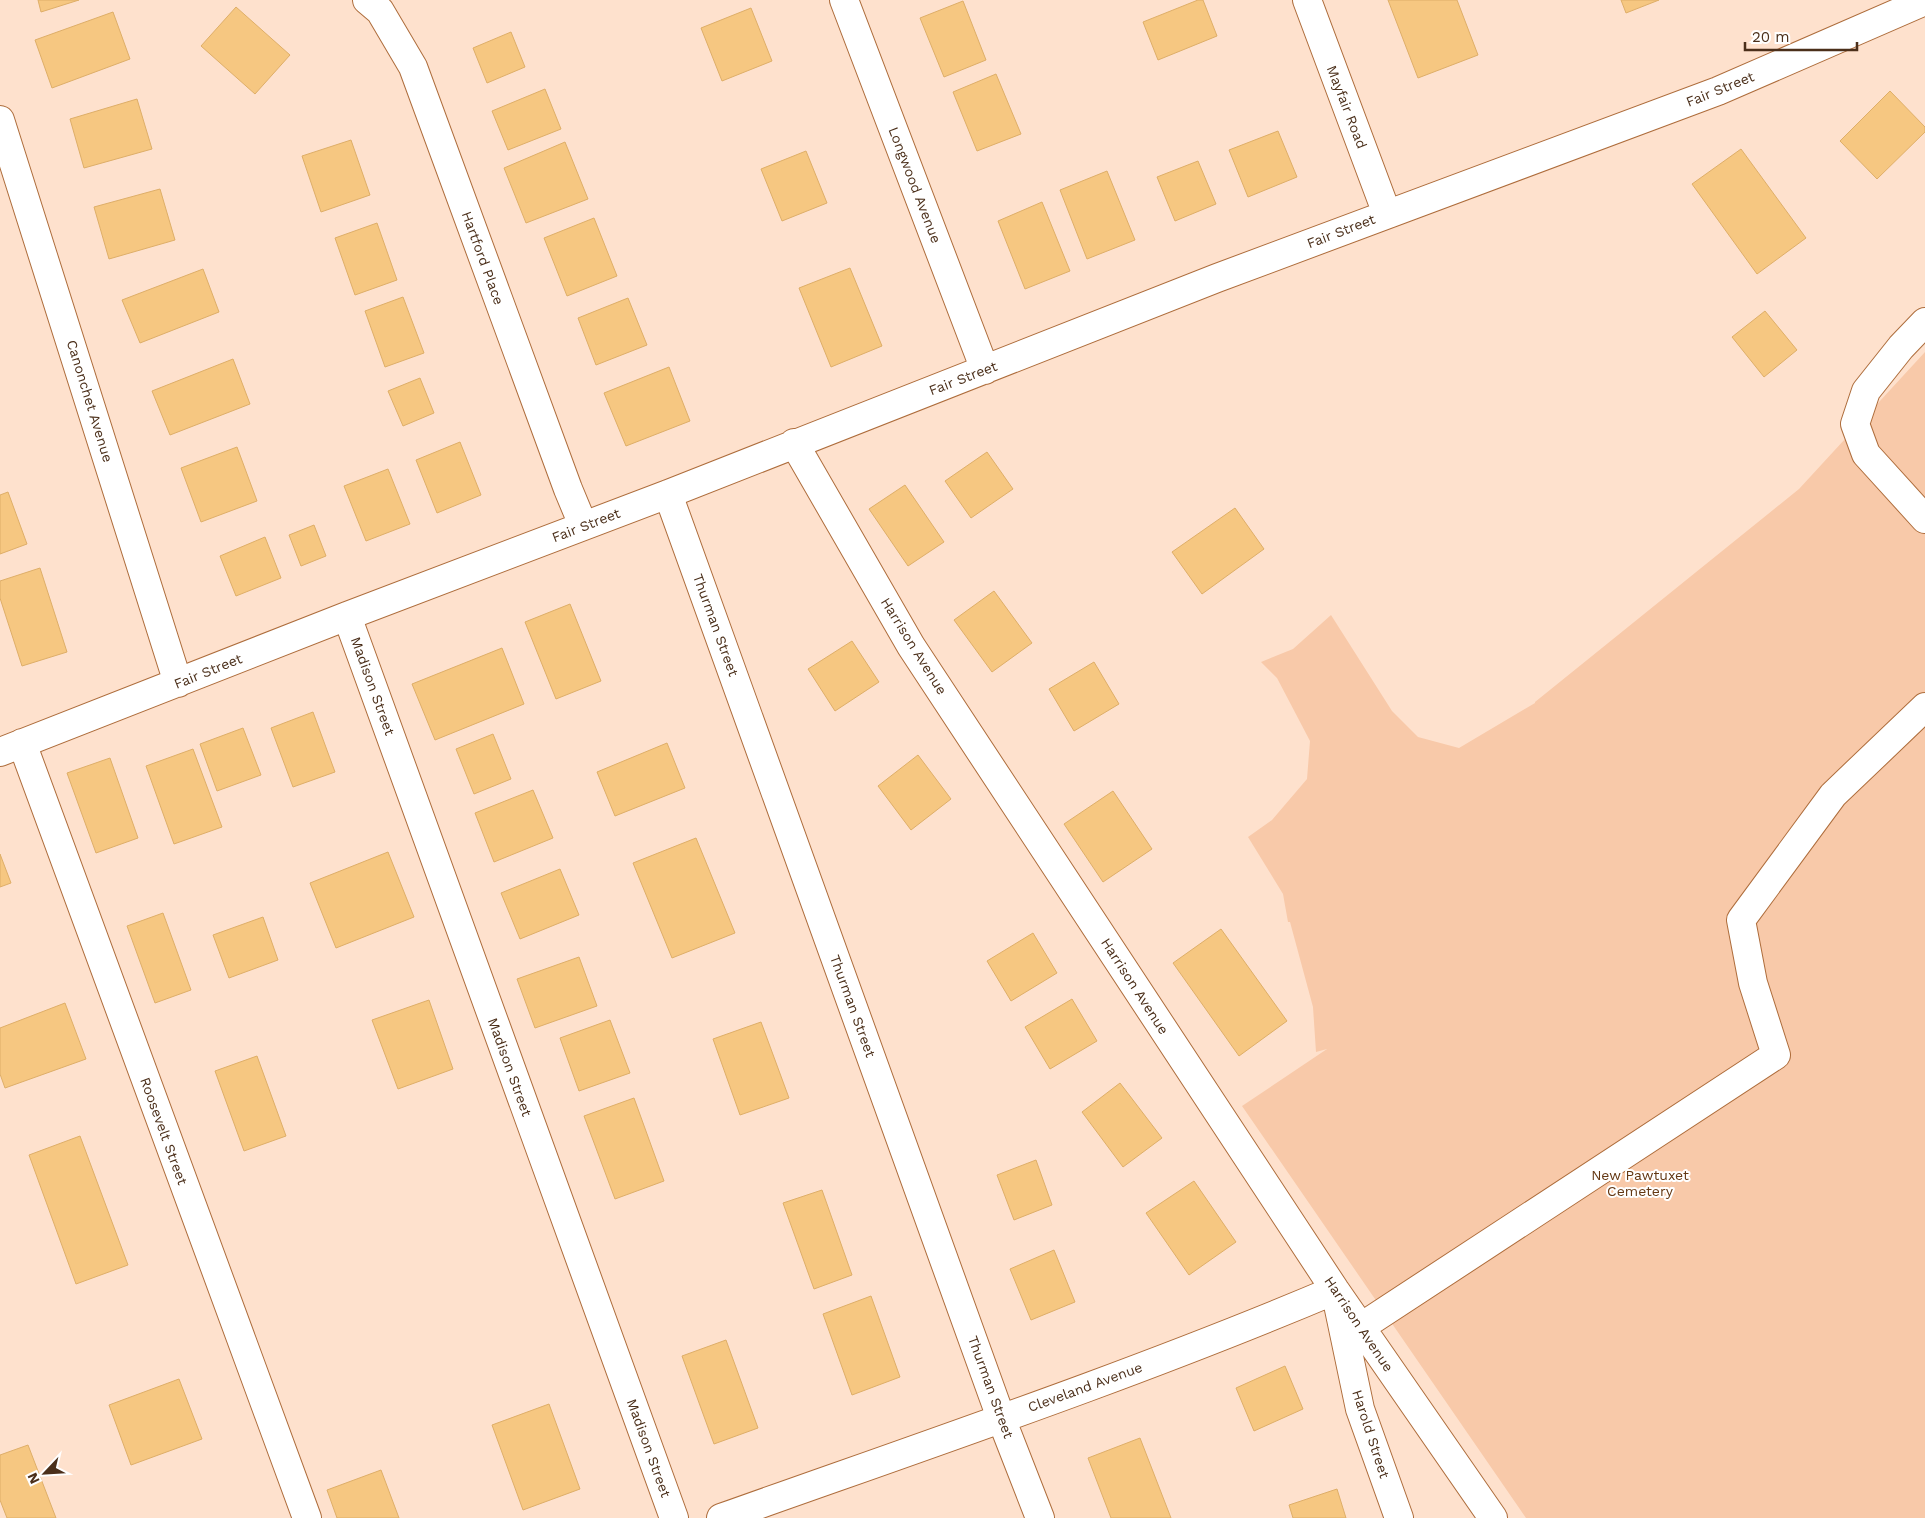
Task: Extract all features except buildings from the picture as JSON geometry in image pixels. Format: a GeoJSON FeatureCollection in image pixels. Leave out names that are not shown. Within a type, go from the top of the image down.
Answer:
{"type":"FeatureCollection","features":[{"type":"Feature","properties":{"kind":"street","name":"Hartford Place"},"geometry":{"type":"LineString","coordinates":[[366,0],[380,11],[413,67],[564,480],[583,525]]}},
{"type":"Feature","properties":{"kind":"street","name":"Longwood Avenue"},"geometry":{"type":"LineString","coordinates":[[844,0],[985,370]]}},
{"type":"Feature","properties":{"kind":"street","name":"Mayfair Road"},"geometry":{"type":"LineString","coordinates":[[1307,0],[1387,214]]}},
{"type":"Feature","properties":{"kind":"street","name":"Fair Street"},"geometry":{"type":"LineString","coordinates":[[11,748],[347,616],[668,494],[1204,283],[1718,91],[1925,1]]}},
{"type":"Feature","properties":{"kind":"street","name":"Canonchet Avenue"},"geometry":{"type":"LineString","coordinates":[[0,120],[178,683]]}},
{"type":"Feature","properties":{"kind":"street"},"geometry":{"type":"LineString","coordinates":[[1925,322],[1901,347],[1866,391],[1855,424],[1866,454],[1925,519]]}},
{"type":"Feature","properties":{"kind":"street","name":"Harrison Avenue"},"geometry":{"type":"LineString","coordinates":[[794,443],[911,646],[1335,1290],[1492,1518]]}},
{"type":"Feature","properties":{"kind":"street","name":"Thurman Street"},"geometry":{"type":"LineString","coordinates":[[668,494],[1002,1418],[1040,1518]]}},
{"type":"Feature","properties":{"kind":"street","name":"Madison Street"},"geometry":{"type":"LineString","coordinates":[[347,616],[674,1518]]}},
{"type":"Feature","properties":{"kind":"street"},"geometry":{"type":"LineString","coordinates":[[1361,1327],[1776,1055],[1753,983],[1741,920],[1833,795],[1925,707]]}},
{"type":"Feature","properties":{"kind":"street","name":"Roosevelt Street"},"geometry":{"type":"LineString","coordinates":[[11,748],[307,1518]]}},
{"type":"Feature","properties":{"kind":"street","name":"Cleveland Avenue"},"geometry":{"type":"LineString","coordinates":[[721,1518],[1244,1329],[1335,1290]]}},
{"type":"Feature","properties":{"kind":"street","name":"Harold Street"},"geometry":{"type":"LineString","coordinates":[[1335,1290],[1360,1409],[1399,1518]]}},
{"type":"Feature","properties":{"kind":"green space","name":"New Pawtuxet Cemetery"},"geometry":{"type":"Polygon","coordinates":[[[1925,352],[1925,1518],[1526,1518],[1242,1106],[1327,1049],[1316,1052],[1313,1007],[1290,922],[1288,922],[1283,894],[1248,837],[1272,820],[1307,779],[1310,741],[1277,678],[1261,662],[1293,649],[1331,615],[1392,711],[1418,737],[1459,748],[1535,703],[1799,489],[1925,352]]]}}]}
